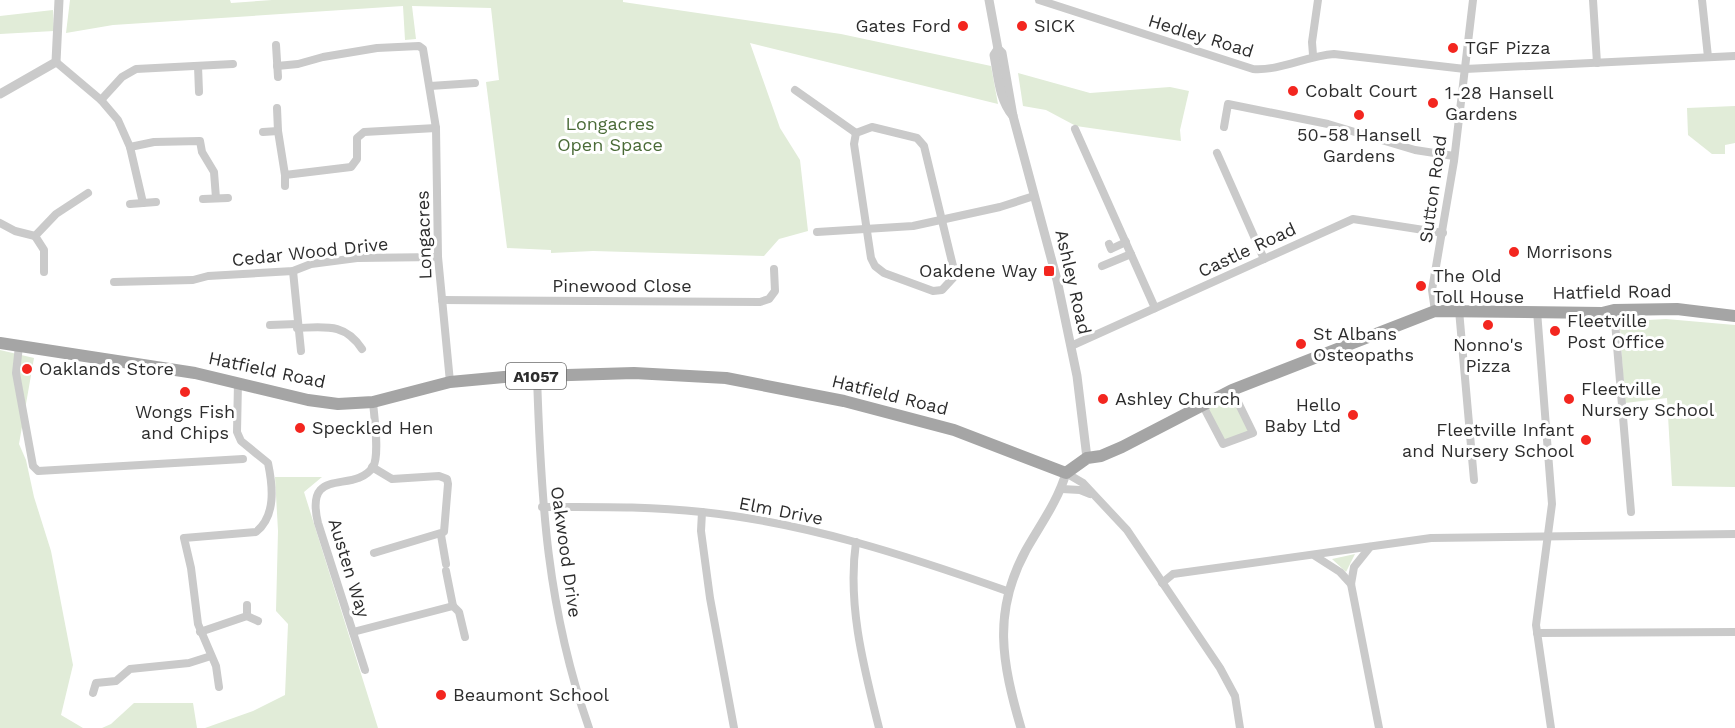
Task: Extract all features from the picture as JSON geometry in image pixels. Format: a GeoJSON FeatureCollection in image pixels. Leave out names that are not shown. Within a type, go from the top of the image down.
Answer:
{"type":"FeatureCollection","features":[{"type":"Feature","properties":{"kind":"main road","name":"Hatfield Road"},"geometry":{"type":"LineString","coordinates":[[0,343],[238,381],[308,400],[338,404],[373,402],[450,382],[537,376],[669,374],[726,378],[844,400],[954,430],[1066,473],[1087,458],[1101,456],[1122,447],[1232,390],[1435,311],[1602,313],[1614,310],[1677,309],[1735,316]]}},
{"type":"Feature","properties":{"kind":"street"},"geometry":{"type":"LineString","coordinates":[[56,62],[59,0]]}},
{"type":"Feature","properties":{"kind":"street","name":"Ashley Road"},"geometry":{"type":"LineString","coordinates":[[989,0],[998,49],[1002,53],[1003,80],[1042,218],[1071,346],[1087,458]]}},
{"type":"Feature","properties":{"kind":"street","name":"Hedley Road"},"geometry":{"type":"LineString","coordinates":[[1039,0],[1253,69],[1262,69],[1313,55],[1344,54],[1465,69],[1735,56]]}},
{"type":"Feature","properties":{"kind":"street"},"geometry":{"type":"LineString","coordinates":[[1313,55],[1312,42],[1318,0]]}},
{"type":"Feature","properties":{"kind":"street","name":"Sutton Road"},"geometry":{"type":"LineString","coordinates":[[1435,311],[1432,290],[1454,156],[1473,0]]}},
{"type":"Feature","properties":{"kind":"street"},"geometry":{"type":"LineString","coordinates":[[1593,0],[1597,63]]}},
{"type":"Feature","properties":{"kind":"street"},"geometry":{"type":"LineString","coordinates":[[1702,0],[1708,57]]}},
{"type":"Feature","properties":{"kind":"street"},"geometry":{"type":"LineString","coordinates":[[276,45],[278,77]]}},
{"type":"Feature","properties":{"kind":"street","name":"Longacres"},"geometry":{"type":"LineString","coordinates":[[277,66],[387,47],[419,46],[424,51],[436,128],[438,257],[450,382]]}},
{"type":"Feature","properties":{"kind":"street"},"geometry":{"type":"LineString","coordinates":[[0,94],[56,62]]}},
{"type":"Feature","properties":{"kind":"street"},"geometry":{"type":"LineString","coordinates":[[56,62],[101,100],[122,127],[130,147],[143,203]]}},
{"type":"Feature","properties":{"kind":"street"},"geometry":{"type":"LineString","coordinates":[[101,100],[122,77],[136,69],[233,64]]}},
{"type":"Feature","properties":{"kind":"street"},"geometry":{"type":"LineString","coordinates":[[198,66],[199,92]]}},
{"type":"Feature","properties":{"kind":"street"},"geometry":{"type":"LineString","coordinates":[[430,86],[475,83]]}},
{"type":"Feature","properties":{"kind":"street"},"geometry":{"type":"LineString","coordinates":[[795,90],[808,97],[856,134]]}},
{"type":"Feature","properties":{"kind":"street"},"geometry":{"type":"LineString","coordinates":[[1224,127],[1228,104],[1328,124],[1426,152],[1454,156]]}},
{"type":"Feature","properties":{"kind":"street"},"geometry":{"type":"LineString","coordinates":[[277,108],[285,186]]}},
{"type":"Feature","properties":{"kind":"street"},"geometry":{"type":"LineString","coordinates":[[872,127],[917,138],[924,146],[943,220],[954,277],[942,290],[933,291],[884,273],[875,266],[871,258],[866,230],[854,144],[856,134],[872,127]]}},
{"type":"Feature","properties":{"kind":"street"},"geometry":{"type":"LineString","coordinates":[[285,175],[351,167],[357,159],[357,138],[364,132],[436,128]]}},
{"type":"Feature","properties":{"kind":"street"},"geometry":{"type":"LineString","coordinates":[[1074,129],[1155,308]]}},
{"type":"Feature","properties":{"kind":"street"},"geometry":{"type":"LineString","coordinates":[[263,132],[278,131]]}},
{"type":"Feature","properties":{"kind":"street"},"geometry":{"type":"LineString","coordinates":[[130,147],[154,142],[200,141],[202,152],[214,172],[216,198]]}},
{"type":"Feature","properties":{"kind":"street"},"geometry":{"type":"LineString","coordinates":[[1217,153],[1264,259]]}},
{"type":"Feature","properties":{"kind":"street"},"geometry":{"type":"LineString","coordinates":[[35,236],[56,214],[88,193]]}},
{"type":"Feature","properties":{"kind":"street"},"geometry":{"type":"LineString","coordinates":[[817,232],[913,226],[1034,196]]}},
{"type":"Feature","properties":{"kind":"street"},"geometry":{"type":"LineString","coordinates":[[203,199],[228,198]]}},
{"type":"Feature","properties":{"kind":"street"},"geometry":{"type":"LineString","coordinates":[[130,204],[156,202]]}},
{"type":"Feature","properties":{"kind":"street","name":"Castle Road"},"geometry":{"type":"LineString","coordinates":[[1071,346],[1353,219],[1443,232]]}},
{"type":"Feature","properties":{"kind":"street"},"geometry":{"type":"LineString","coordinates":[[0,223],[15,231],[35,236],[44,250],[44,272]]}},
{"type":"Feature","properties":{"kind":"street"},"geometry":{"type":"LineString","coordinates":[[1109,244],[1111,249],[1126,242]]}},
{"type":"Feature","properties":{"kind":"street"},"geometry":{"type":"LineString","coordinates":[[1102,266],[1131,254]]}},
{"type":"Feature","properties":{"kind":"street","name":"Cedar Wood Drive"},"geometry":{"type":"LineString","coordinates":[[114,282],[193,280],[208,276],[293,272],[311,264],[357,258],[438,257]]}},
{"type":"Feature","properties":{"kind":"street","name":"Pinewood Close"},"geometry":{"type":"LineString","coordinates":[[442,300],[760,302],[769,299],[775,291],[774,269]]}},
{"type":"Feature","properties":{"kind":"street"},"geometry":{"type":"LineString","coordinates":[[293,272],[301,351]]}},
{"type":"Feature","properties":{"kind":"street"},"geometry":{"type":"LineString","coordinates":[[1459,310],[1474,480]]}},
{"type":"Feature","properties":{"kind":"street"},"geometry":{"type":"LineString","coordinates":[[1614,310],[1631,512]]}},
{"type":"Feature","properties":{"kind":"street"},"geometry":{"type":"LineString","coordinates":[[1537,311],[1552,491],[1537,633],[1551,728]]}},
{"type":"Feature","properties":{"kind":"street"},"geometry":{"type":"LineString","coordinates":[[270,326],[326,327],[347,332],[362,350]]}},
{"type":"Feature","properties":{"kind":"street"},"geometry":{"type":"LineString","coordinates":[[19,346],[16,373],[33,466],[38,471],[243,459]]}},
{"type":"Feature","properties":{"kind":"street","name":"Oakwood Drive"},"geometry":{"type":"LineString","coordinates":[[537,376],[542,507],[556,607],[573,683],[590,728]]}},
{"type":"Feature","properties":{"kind":"street"},"geometry":{"type":"LineString","coordinates":[[219,687],[216,666],[200,632],[184,538],[256,532],[266,525],[270,514],[268,463],[241,441],[237,432],[238,381]]}},
{"type":"Feature","properties":{"kind":"street"},"geometry":{"type":"LineString","coordinates":[[1202,404],[1223,444],[1253,433],[1232,390]]}},
{"type":"Feature","properties":{"kind":"street"},"geometry":{"type":"LineString","coordinates":[[373,402],[375,458],[372,467],[392,479],[439,476],[447,479],[446,525],[441,535],[453,606],[459,612],[465,637]]}},
{"type":"Feature","properties":{"kind":"street","name":"Austen Way"},"geometry":{"type":"LineString","coordinates":[[365,670],[318,523],[315,502],[318,492],[323,488],[361,475],[372,467]]}},
{"type":"Feature","properties":{"kind":"street"},"geometry":{"type":"LineString","coordinates":[[1021,728],[1003,648],[1007,591],[1020,561],[1062,489],[1066,473],[1083,483],[1127,530],[1220,668],[1235,696],[1240,728]]}},
{"type":"Feature","properties":{"kind":"street"},"geometry":{"type":"LineString","coordinates":[[1062,489],[1080,490],[1094,496]]}},
{"type":"Feature","properties":{"kind":"street","name":"Elm Drive"},"geometry":{"type":"LineString","coordinates":[[542,507],[620,507],[702,512],[774,524],[856,542],[920,560],[1007,591]]}},
{"type":"Feature","properties":{"kind":"street"},"geometry":{"type":"LineString","coordinates":[[702,512],[700,531],[734,728]]}},
{"type":"Feature","properties":{"kind":"street"},"geometry":{"type":"LineString","coordinates":[[1162,583],[1173,574],[1439,537],[1735,534]]}},
{"type":"Feature","properties":{"kind":"street"},"geometry":{"type":"LineString","coordinates":[[374,553],[441,535]]}},
{"type":"Feature","properties":{"kind":"street"},"geometry":{"type":"LineString","coordinates":[[856,542],[854,599],[859,642],[879,728]]}},
{"type":"Feature","properties":{"kind":"street"},"geometry":{"type":"LineString","coordinates":[[1371,547],[1354,567],[1350,584],[1379,728]]}},
{"type":"Feature","properties":{"kind":"street"},"geometry":{"type":"LineString","coordinates":[[1315,556],[1340,572],[1350,584]]}},
{"type":"Feature","properties":{"kind":"street"},"geometry":{"type":"LineString","coordinates":[[247,605],[247,615]]}},
{"type":"Feature","properties":{"kind":"street"},"geometry":{"type":"LineString","coordinates":[[353,632],[453,606]]}},
{"type":"Feature","properties":{"kind":"street"},"geometry":{"type":"LineString","coordinates":[[200,632],[247,615],[258,621]]}},
{"type":"Feature","properties":{"kind":"street"},"geometry":{"type":"LineString","coordinates":[[1537,633],[1735,632]]}},
{"type":"Feature","properties":{"kind":"street"},"geometry":{"type":"LineString","coordinates":[[93,693],[96,683],[116,681],[130,669],[189,663],[211,656]]}},
{"type":"Feature","properties":{"kind":"green space","name":"Longacres Open Space"},"geometry":{"type":"Polygon","coordinates":[[[70,0],[230,0],[231,3],[272,0],[623,0],[623,2],[841,34],[991,66],[998,104],[750,43],[780,128],[800,160],[808,231],[779,239],[764,256],[593,251],[551,253],[551,250],[507,248],[486,82],[499,80],[491,8],[412,6],[416,39],[405,40],[403,6],[113,25],[66,33],[70,0]]]}},
{"type":"Feature","properties":{"kind":"green space"},"geometry":{"type":"Polygon","coordinates":[[[53,10],[54,31],[0,34],[0,16],[53,10]]]}},
{"type":"Feature","properties":{"kind":"green space"},"geometry":{"type":"Polygon","coordinates":[[[1018,73],[1090,93],[1170,87],[1189,91],[1180,130],[1181,141],[1076,126],[1046,110],[1023,106],[1018,73]]]}},
{"type":"Feature","properties":{"kind":"green space"},"geometry":{"type":"Polygon","coordinates":[[[1735,106],[1735,143],[1725,145],[1725,154],[1712,154],[1688,135],[1687,108],[1735,106]]]}},
{"type":"Feature","properties":{"kind":"green space"},"geometry":{"type":"Polygon","coordinates":[[[1666,319],[1735,325],[1735,487],[1672,486],[1667,398],[1625,403],[1620,329],[1630,321],[1666,319]]]}},
{"type":"Feature","properties":{"kind":"green space"},"geometry":{"type":"Polygon","coordinates":[[[0,350],[34,358],[19,444],[26,460],[34,497],[51,551],[73,665],[61,715],[83,728],[0,728],[0,350]]]}},
{"type":"Feature","properties":{"kind":"green space"},"geometry":{"type":"Polygon","coordinates":[[[1234,393],[1252,432],[1226,443],[1206,405],[1234,393]]]}},
{"type":"Feature","properties":{"kind":"green space"},"geometry":{"type":"Polygon","coordinates":[[[275,477],[322,477],[304,492],[378,728],[205,728],[253,711],[285,695],[288,624],[276,611],[278,531],[275,477]]]}},
{"type":"Feature","properties":{"kind":"green space"},"geometry":{"type":"Polygon","coordinates":[[[1355,554],[1346,572],[1332,559],[1355,554]]]}},
{"type":"Feature","properties":{"kind":"green space"},"geometry":{"type":"Polygon","coordinates":[[[134,703],[193,703],[197,728],[102,728],[111,724],[134,703]]]}},
{"type":"Feature","properties":{"kind":"place","name":"Gates Ford"},"geometry":{"type":"Point","coordinates":[963,26]}},
{"type":"Feature","properties":{"kind":"place","name":"SICK"},"geometry":{"type":"Point","coordinates":[1022,26]}},
{"type":"Feature","properties":{"kind":"place","name":"TGF Pizza"},"geometry":{"type":"Point","coordinates":[1453,48]}},
{"type":"Feature","properties":{"kind":"place","name":"Cobalt Court"},"geometry":{"type":"Point","coordinates":[1293,91]}},
{"type":"Feature","properties":{"kind":"place","name":"1-28 Hansell Gardens"},"geometry":{"type":"Point","coordinates":[1433,103]}},
{"type":"Feature","properties":{"kind":"place","name":"50-58 Hansell Gardens"},"geometry":{"type":"Point","coordinates":[1359,115]}},
{"type":"Feature","properties":{"kind":"place","name":"Morrisons"},"geometry":{"type":"Point","coordinates":[1514,252]}},
{"type":"Feature","properties":{"kind":"place","name":"Oakdene Way"},"geometry":{"type":"Point","coordinates":[1049,271]}},
{"type":"Feature","properties":{"kind":"place","name":"The Old Toll House"},"geometry":{"type":"Point","coordinates":[1421,286]}},
{"type":"Feature","properties":{"kind":"place","name":"Nonno's Pizza"},"geometry":{"type":"Point","coordinates":[1488,325]}},
{"type":"Feature","properties":{"kind":"place","name":"Fleetville Post Office"},"geometry":{"type":"Point","coordinates":[1555,331]}},
{"type":"Feature","properties":{"kind":"place","name":"St Albans Osteopaths"},"geometry":{"type":"Point","coordinates":[1301,344]}},
{"type":"Feature","properties":{"kind":"place","name":"Oaklands Store"},"geometry":{"type":"Point","coordinates":[27,369]}},
{"type":"Feature","properties":{"kind":"place","name":"Wongs Fish and Chips"},"geometry":{"type":"Point","coordinates":[185,392]}},
{"type":"Feature","properties":{"kind":"place","name":"Ashley Church"},"geometry":{"type":"Point","coordinates":[1103,399]}},
{"type":"Feature","properties":{"kind":"place","name":"Fleetville Nursery School"},"geometry":{"type":"Point","coordinates":[1569,399]}},
{"type":"Feature","properties":{"kind":"place","name":"Hello Baby Ltd"},"geometry":{"type":"Point","coordinates":[1353,415]}},
{"type":"Feature","properties":{"kind":"place","name":"Speckled Hen"},"geometry":{"type":"Point","coordinates":[300,428]}},
{"type":"Feature","properties":{"kind":"place","name":"Fleetville Infant and Nursery School"},"geometry":{"type":"Point","coordinates":[1586,440]}},
{"type":"Feature","properties":{"kind":"place","name":"Beaumont School"},"geometry":{"type":"Point","coordinates":[441,695]}}]}
